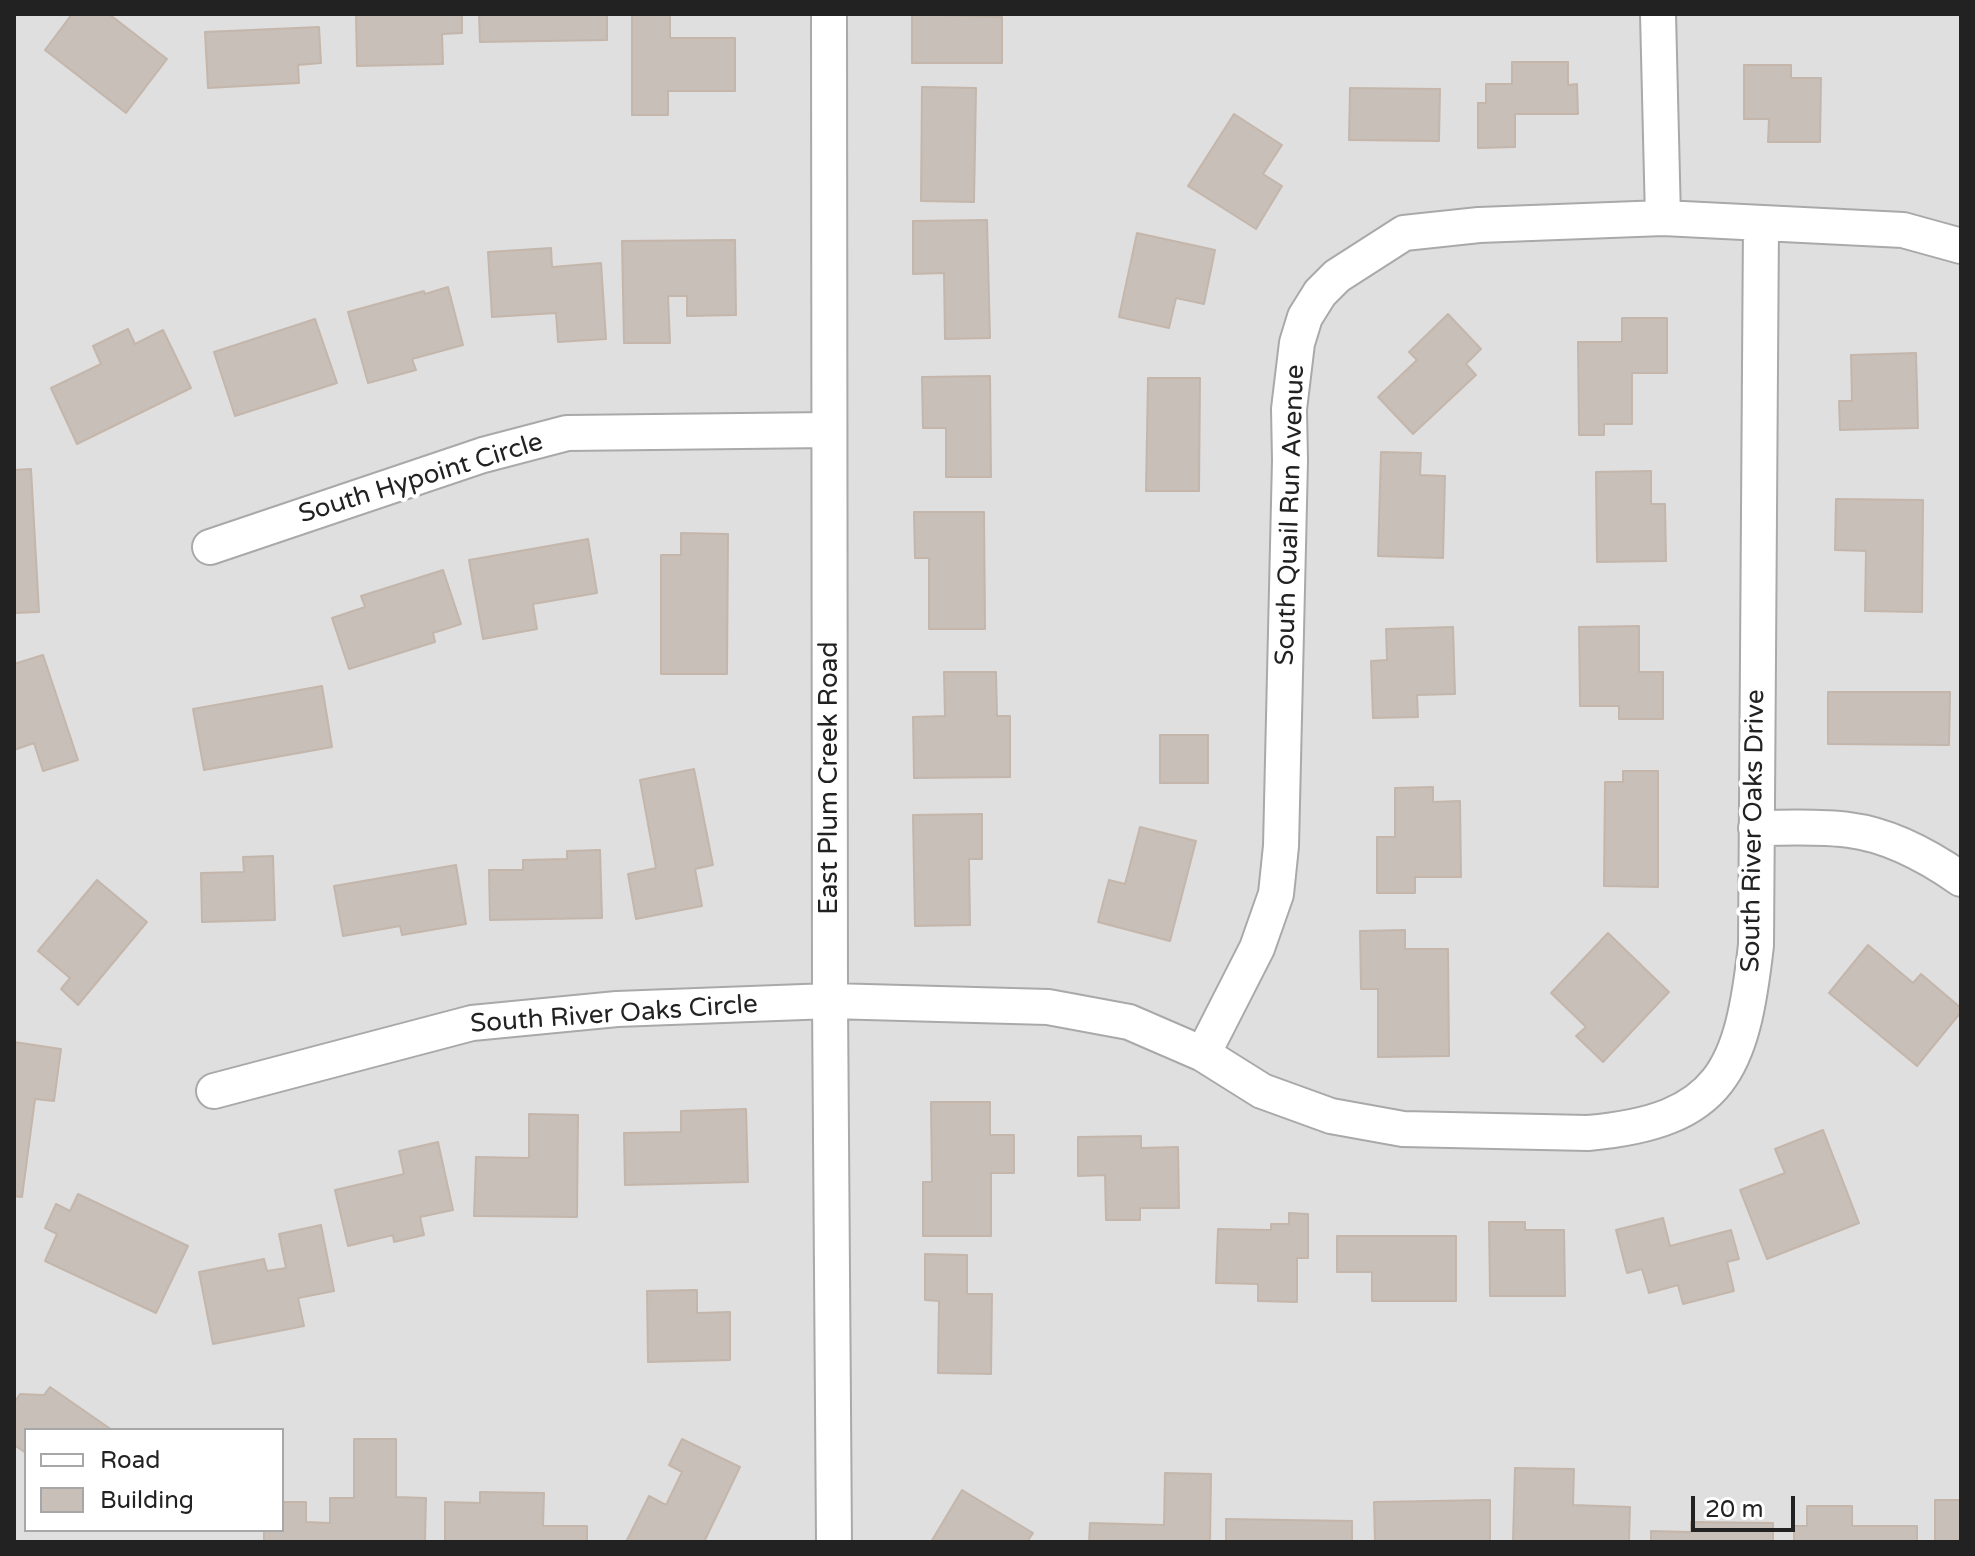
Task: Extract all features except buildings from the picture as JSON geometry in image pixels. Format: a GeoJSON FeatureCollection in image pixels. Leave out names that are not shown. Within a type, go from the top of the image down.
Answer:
{"type":"FeatureCollection","features":[{"type":"Feature","properties":{"kind":"street","name":"East Plum Creek Road"},"geometry":{"type":"LineString","coordinates":[[829,14],[834,1542]]}},
{"type":"Feature","properties":{"kind":"street"},"geometry":{"type":"LineString","coordinates":[[1658,14],[1663,218]]}},
{"type":"Feature","properties":{"kind":"street","name":"South Quail Run Avenue"},"geometry":{"type":"LineString","coordinates":[[1203,1054],[1257,948],[1276,894],[1281,846],[1289,409],[1297,343],[1305,317],[1320,293],[1337,276],[1404,233],[1479,225],[1663,218],[1903,230],[1961,246]]}},
{"type":"Feature","properties":{"kind":"street","name":"South River Oaks Drive"},"geometry":{"type":"LineString","coordinates":[[830,1001],[1048,1007],[1129,1022],[1203,1054],[1262,1091],[1331,1116],[1403,1129],[1588,1133],[1647,1124],[1702,1098],[1723,1076],[1739,1046],[1751,992],[1756,945],[1761,223]]}},
{"type":"Feature","properties":{"kind":"street","name":"South Hypoint Circle"},"geometry":{"type":"LineString","coordinates":[[210,547],[483,455],[567,433],[828,430]]}},
{"type":"Feature","properties":{"kind":"street"},"geometry":{"type":"LineString","coordinates":[[1756,828],[1848,829],[1879,837],[1939,864],[1961,879]]}},
{"type":"Feature","properties":{"kind":"street","name":"South River Oaks Circle"},"geometry":{"type":"LineString","coordinates":[[214,1091],[472,1023],[617,1009],[830,1001]]}},
{"type":"Feature","properties":{"kind":"shaded area"},"geometry":{"type":"Polygon","coordinates":[[[14,14],[1961,14],[1961,1542],[14,1542],[14,14]]]}}]}
